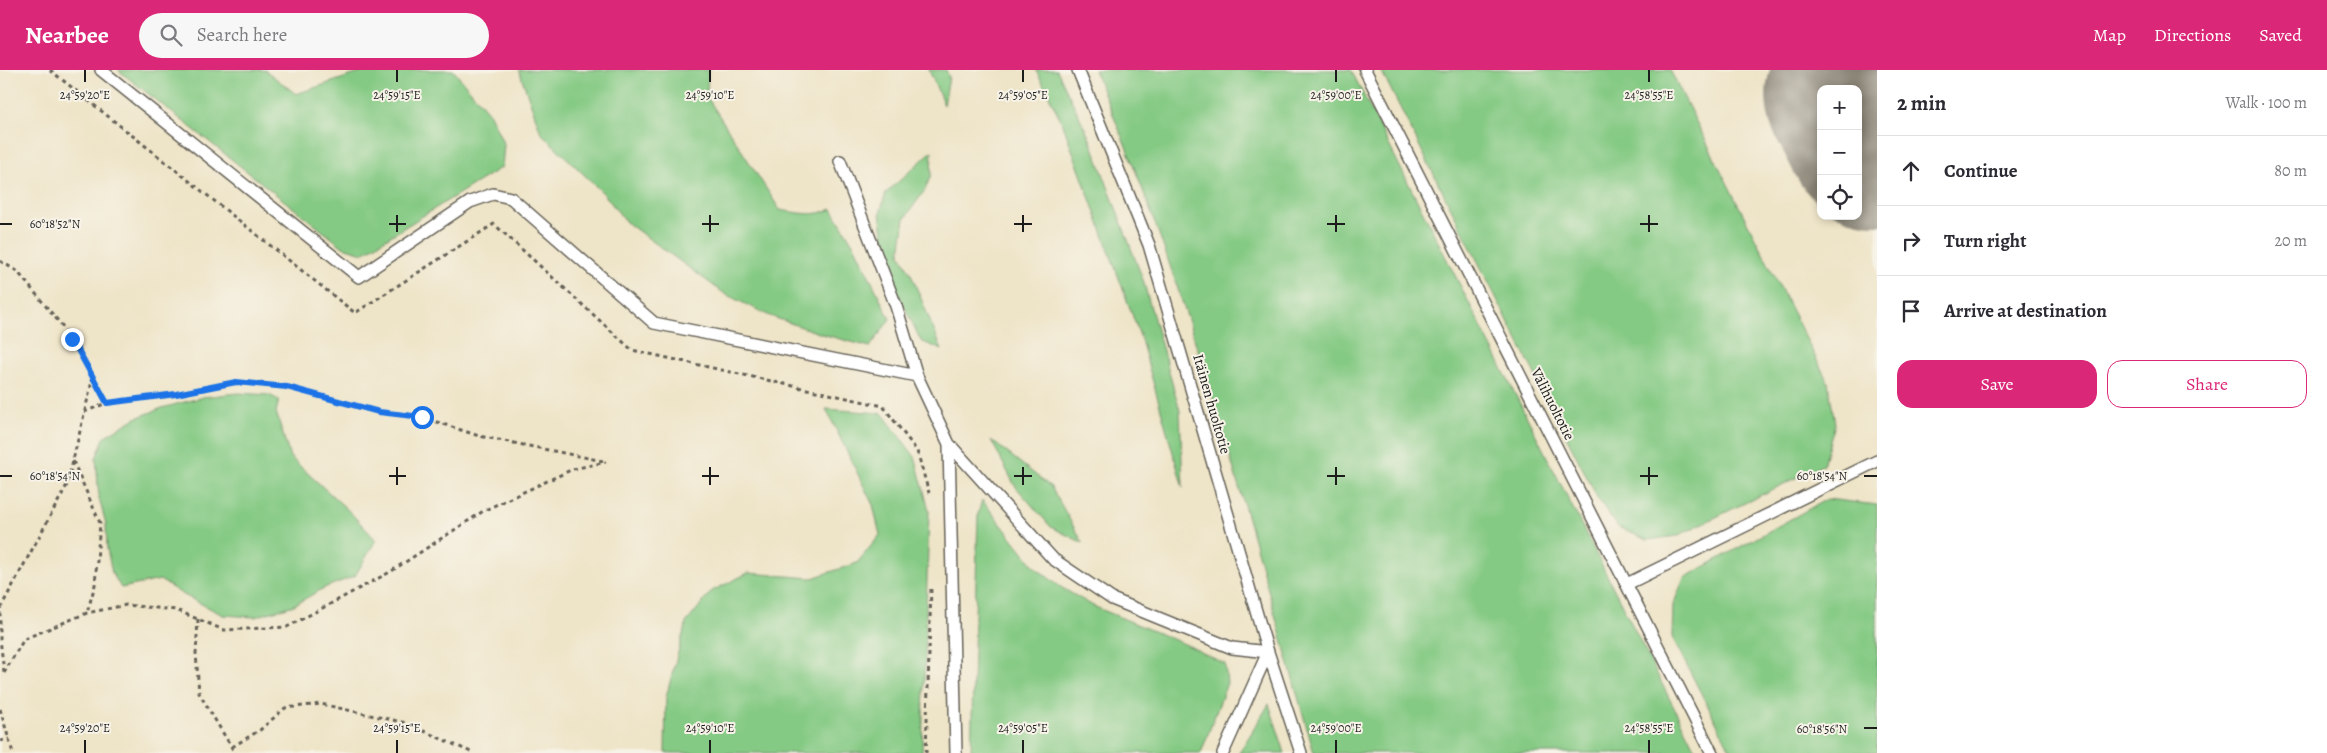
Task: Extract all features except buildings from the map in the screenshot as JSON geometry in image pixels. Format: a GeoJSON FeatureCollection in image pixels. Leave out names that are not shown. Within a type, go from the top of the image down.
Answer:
{"type":"FeatureCollection","features":[{"type":"Feature","properties":{"kind":"lane"},"geometry":{"type":"LineString","coordinates":[[101,70],[359,277],[470,202],[492,194],[510,198],[654,323],[917,376]]}},
{"type":"Feature","properties":{"kind":"lane","name":"Itäinen huoltotie"},"geometry":{"type":"LineString","coordinates":[[1078,70],[1150,245],[1268,652],[1300,753]]}},
{"type":"Feature","properties":{"kind":"lane","name":"Välihuoltotie"},"geometry":{"type":"LineString","coordinates":[[1365,70],[1712,753]]}},
{"type":"Feature","properties":{"kind":"lane"},"geometry":{"type":"LineString","coordinates":[[840,161],[896,306],[917,376],[949,444],[1053,559],[1112,599],[1232,648],[1268,652],[1223,753]]}},
{"type":"Feature","properties":{"kind":"lane"},"geometry":{"type":"LineString","coordinates":[[949,444],[956,753]]}},
{"type":"Feature","properties":{"kind":"lane"},"geometry":{"type":"LineString","coordinates":[[1627,584],[1877,461]]}},
{"type":"Feature","properties":{"kind":"path"},"geometry":{"type":"LineString","coordinates":[[50,70],[355,313],[494,224],[632,350],[883,406],[917,451],[930,496]]}},
{"type":"Feature","properties":{"kind":"path"},"geometry":{"type":"LineString","coordinates":[[0,261],[17,271],[72,339],[107,403]]}},
{"type":"Feature","properties":{"kind":"path"},"geometry":{"type":"LineString","coordinates":[[84,412],[107,403],[176,394],[236,382],[287,387],[379,412],[422,417],[478,436],[606,462],[573,469],[485,510],[390,572],[287,627],[224,630],[176,610],[126,605],[87,613],[24,640],[4,673],[0,638],[0,610],[67,485],[84,412],[93,377]]}},
{"type":"Feature","properties":{"kind":"path"},"geometry":{"type":"LineString","coordinates":[[73,460],[100,523],[95,585],[87,613]]}},
{"type":"Feature","properties":{"kind":"path"},"geometry":{"type":"LineString","coordinates":[[926,753],[930,585]]}},
{"type":"Feature","properties":{"kind":"path"},"geometry":{"type":"LineString","coordinates":[[198,619],[196,653],[199,693],[235,753]]}},
{"type":"Feature","properties":{"kind":"path"},"geometry":{"type":"LineString","coordinates":[[232,747],[260,730],[285,708],[321,704],[406,723],[473,753]]}},
{"type":"Feature","properties":{"kind":"path"},"geometry":{"type":"LineString","coordinates":[[0,709],[13,753]]}},
{"type":"Feature","properties":{"kind":"path"},"geometry":{"type":"LineString","coordinates":[[0,741],[9,739]]}},
{"type":"Feature","properties":{"kind":"green space"},"geometry":{"type":"Polygon","coordinates":[[[118,70],[265,70],[296,94],[368,70],[453,70],[490,114],[504,145],[502,167],[363,253],[343,247],[118,70]]]}},
{"type":"Feature","properties":{"kind":"green space"},"geometry":{"type":"Polygon","coordinates":[[[519,70],[708,70],[707,97],[780,210],[813,214],[832,209],[855,247],[890,319],[870,347],[822,334],[770,316],[725,294],[626,222],[604,194],[541,133],[519,70]]]}},
{"type":"Feature","properties":{"kind":"green space"},"geometry":{"type":"Polygon","coordinates":[[[929,70],[946,70],[949,77],[944,105],[929,70]]]}},
{"type":"Feature","properties":{"kind":"green space"},"geometry":{"type":"Polygon","coordinates":[[[1036,70],[1057,70],[1090,139],[1143,280],[1180,411],[1183,488],[1140,336],[1062,122],[1036,70]]]}},
{"type":"Feature","properties":{"kind":"green space"},"geometry":{"type":"Polygon","coordinates":[[[1094,70],[1351,70],[1697,753],[1314,753],[1241,494],[1189,322],[1129,153],[1094,70]]]}},
{"type":"Feature","properties":{"kind":"green space"},"geometry":{"type":"Polygon","coordinates":[[[1381,70],[1670,70],[1828,382],[1835,424],[1823,465],[1677,536],[1647,540],[1618,527],[1598,499],[1381,70]]]}},
{"type":"Feature","properties":{"kind":"green space"},"geometry":{"type":"Polygon","coordinates":[[[932,151],[931,175],[925,190],[905,218],[900,254],[911,274],[942,350],[921,341],[890,277],[880,213],[886,193],[932,151]]]}},
{"type":"Feature","properties":{"kind":"green space"},"geometry":{"type":"Polygon","coordinates":[[[238,393],[269,395],[279,400],[276,412],[290,457],[349,511],[376,540],[355,576],[324,588],[294,605],[255,617],[223,615],[182,594],[160,580],[121,588],[112,573],[107,549],[106,524],[99,498],[96,458],[105,436],[136,418],[162,408],[203,397],[238,393]]]}},
{"type":"Feature","properties":{"kind":"green space"},"geometry":{"type":"Polygon","coordinates":[[[826,409],[882,413],[915,457],[929,510],[922,753],[665,753],[666,697],[686,623],[712,591],[748,573],[812,578],[857,563],[880,535],[873,505],[826,409]]]}},
{"type":"Feature","properties":{"kind":"green space"},"geometry":{"type":"Polygon","coordinates":[[[991,440],[1051,487],[1083,543],[1051,527],[1015,486],[991,440]]]}},
{"type":"Feature","properties":{"kind":"green space"},"geometry":{"type":"Polygon","coordinates":[[[1827,499],[1877,505],[1877,753],[1732,753],[1672,637],[1673,605],[1684,578],[1827,499]]]}},
{"type":"Feature","properties":{"kind":"green space"},"geometry":{"type":"Polygon","coordinates":[[[982,500],[1035,567],[1059,586],[1093,606],[1187,645],[1225,664],[1227,683],[1201,753],[971,753],[978,514],[982,500]]]}},
{"type":"Feature","properties":{"kind":"green space"},"geometry":{"type":"Polygon","coordinates":[[[1269,704],[1285,753],[1239,753],[1269,704]]]}},
{"type":"Feature","properties":{"kind":"runway"},"geometry":{"type":"LineString","coordinates":[[1862,104],[1877,133]]}},
{"type":"Feature","properties":{"kind":"route"},"geometry":{"type":"LineString","coordinates":[[72,339],[107,403],[176,394],[236,382],[287,387],[379,412],[422,417]]}}]}
